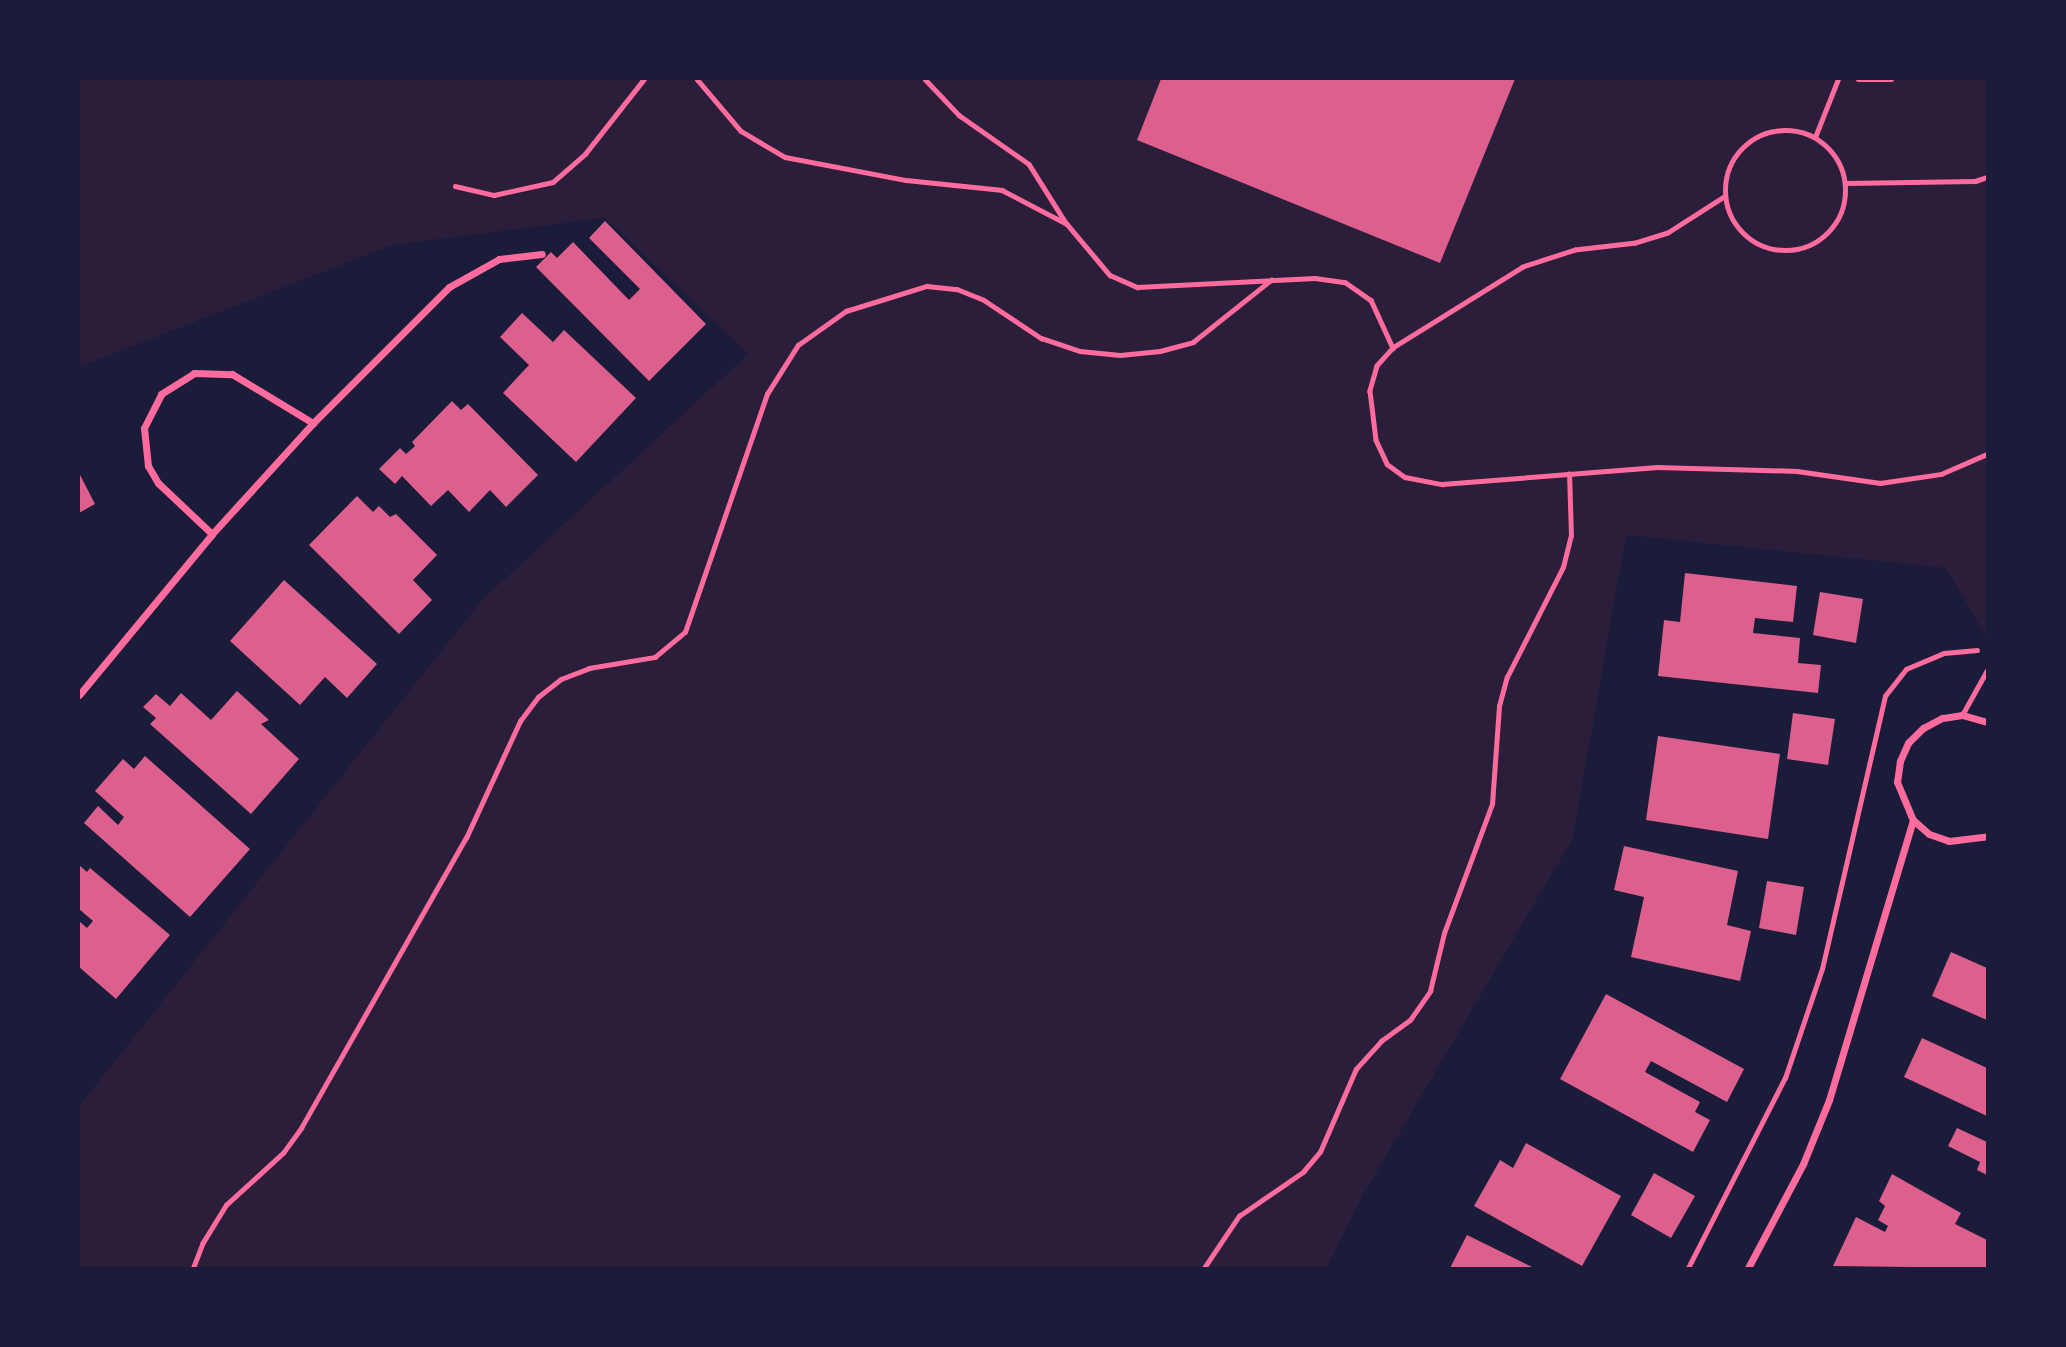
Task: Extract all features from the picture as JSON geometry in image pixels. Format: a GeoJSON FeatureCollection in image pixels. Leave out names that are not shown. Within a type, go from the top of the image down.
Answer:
{"type":"FeatureCollection","features":[{"type":"Feature","properties":{"kind":"street"},"geometry":{"type":"LineString","coordinates":[[79,695],[212,534],[313,423],[464,275],[499,259],[542,254]]}},
{"type":"Feature","properties":{"kind":"street"},"geometry":{"type":"LineString","coordinates":[[212,534],[158,483],[148,466],[144,428],[161,394],[194,373],[232,374],[313,423]]}},
{"type":"Feature","properties":{"kind":"street"},"geometry":{"type":"LineString","coordinates":[[1987,722],[1962,715],[1942,718],[1908,743],[1899,761],[1897,782],[1913,820],[1929,834],[1949,841],[1987,836]]}},
{"type":"Feature","properties":{"kind":"street"},"geometry":{"type":"LineString","coordinates":[[1748,1268],[1803,1164],[1829,1100],[1913,820]]}},
{"type":"Feature","properties":{"kind":"lane"},"geometry":{"type":"LineString","coordinates":[[1815,137],[1838,79]]}},
{"type":"Feature","properties":{"kind":"lane"},"geometry":{"type":"LineString","coordinates":[[1858,79],[1891,79]]}},
{"type":"Feature","properties":{"kind":"lane"},"geometry":{"type":"LineString","coordinates":[[1778,129],[1815,137],[1840,164],[1845,183],[1844,202],[1826,235],[1791,250],[1772,250],[1740,231],[1724,197],[1732,159],[1760,134],[1778,129]]}},
{"type":"Feature","properties":{"kind":"lane"},"geometry":{"type":"LineString","coordinates":[[1845,183],[1975,181],[1987,177]]}},
{"type":"Feature","properties":{"kind":"lane"},"geometry":{"type":"LineString","coordinates":[[1962,715],[1987,670]]}},
{"type":"Feature","properties":{"kind":"path"},"geometry":{"type":"LineString","coordinates":[[455,186],[494,195],[553,182],[585,154],[644,79]]}},
{"type":"Feature","properties":{"kind":"path"},"geometry":{"type":"LineString","coordinates":[[697,79],[741,131],[785,157],[906,180],[1002,190],[1067,224]]}},
{"type":"Feature","properties":{"kind":"path"},"geometry":{"type":"LineString","coordinates":[[925,79],[959,115],[1029,164],[1067,224],[1111,275],[1137,287],[1330,278],[1359,290],[1381,313],[1393,348]]}},
{"type":"Feature","properties":{"kind":"path"},"geometry":{"type":"LineString","coordinates":[[1724,197],[1668,233],[1636,243],[1575,250],[1523,267],[1393,348],[1373,377],[1372,417],[1387,464],[1405,477],[1442,484],[1657,467],[1797,471],[1880,483],[1941,474],[1987,454]]}},
{"type":"Feature","properties":{"kind":"path"},"geometry":{"type":"LineString","coordinates":[[193,1268],[202,1244],[226,1205],[283,1153],[301,1128],[414,923],[466,838],[520,721],[538,697],[561,679],[589,668],[655,657],[685,632],[767,394],[798,345],[846,311],[927,286],[957,289],[984,300],[1041,338],[1080,351],[1120,355],[1160,351],[1193,342],[1271,280]]}},
{"type":"Feature","properties":{"kind":"path"},"geometry":{"type":"LineString","coordinates":[[1204,1268],[1239,1216],[1303,1172],[1320,1152],[1356,1069],[1410,1020],[1430,991],[1444,933],[1492,804],[1499,706],[1507,677],[1563,567],[1571,536],[1569,474]]}},
{"type":"Feature","properties":{"kind":"path"},"geometry":{"type":"LineString","coordinates":[[1688,1268],[1789,1066],[1822,969],[1885,696],[1906,669],[1944,653],[1976,649],[1987,654]]}},
{"type":"Feature","properties":{"kind":"shaded area"},"geometry":{"type":"Polygon","coordinates":[[[79,79],[1987,79],[1987,638],[1946,568],[1626,535],[1573,838],[1362,1197],[1327,1268],[79,1268],[79,1106],[481,601],[748,354],[605,218],[392,245],[79,367],[79,79]]]}},
{"type":"Feature","properties":{"kind":"building"},"geometry":{"type":"Polygon","coordinates":[[[1161,79],[1515,79],[1440,263],[1137,140],[1161,79]]]}},
{"type":"Feature","properties":{"kind":"building"},"geometry":{"type":"Polygon","coordinates":[[[605,221],[706,324],[649,381],[536,267],[551,252],[557,258],[573,242],[629,300],[640,289],[589,238],[605,221]]]}},
{"type":"Feature","properties":{"kind":"building"},"geometry":{"type":"Polygon","coordinates":[[[522,313],[553,342],[564,330],[636,398],[576,462],[503,393],[529,365],[500,337],[522,313]]]}},
{"type":"Feature","properties":{"kind":"building"},"geometry":{"type":"Polygon","coordinates":[[[452,401],[461,410],[468,404],[538,475],[506,507],[490,490],[469,512],[448,490],[431,506],[402,476],[395,484],[379,469],[400,448],[406,454],[415,446],[412,442],[452,401]]]}},
{"type":"Feature","properties":{"kind":"building"},"geometry":{"type":"Polygon","coordinates":[[[79,473],[95,504],[79,513],[79,473]]]}},
{"type":"Feature","properties":{"kind":"building"},"geometry":{"type":"Polygon","coordinates":[[[357,496],[373,512],[379,506],[390,517],[396,514],[437,555],[413,580],[432,600],[399,634],[309,545],[357,496]]]}},
{"type":"Feature","properties":{"kind":"building"},"geometry":{"type":"Polygon","coordinates":[[[1685,573],[1797,586],[1793,622],[1755,618],[1753,633],[1800,638],[1798,663],[1821,665],[1818,693],[1658,676],[1664,620],[1680,622],[1685,573]]]}},
{"type":"Feature","properties":{"kind":"building"},"geometry":{"type":"Polygon","coordinates":[[[284,580],[377,664],[347,698],[325,677],[300,705],[230,641],[284,580]]]}},
{"type":"Feature","properties":{"kind":"building"},"geometry":{"type":"Polygon","coordinates":[[[1820,592],[1863,599],[1856,643],[1813,635],[1820,592]]]}},
{"type":"Feature","properties":{"kind":"building"},"geometry":{"type":"Polygon","coordinates":[[[237,691],[269,720],[261,724],[299,759],[251,814],[150,724],[156,718],[143,707],[156,694],[170,706],[181,693],[211,720],[237,691]]]}},
{"type":"Feature","properties":{"kind":"building"},"geometry":{"type":"Polygon","coordinates":[[[1793,713],[1835,719],[1828,765],[1787,759],[1793,713]]]}},
{"type":"Feature","properties":{"kind":"building"},"geometry":{"type":"Polygon","coordinates":[[[1658,736],[1780,754],[1768,839],[1646,820],[1658,736]]]}},
{"type":"Feature","properties":{"kind":"building"},"geometry":{"type":"Polygon","coordinates":[[[145,756],[250,849],[190,917],[84,823],[98,806],[118,825],[124,817],[95,791],[123,759],[134,769],[145,756]]]}},
{"type":"Feature","properties":{"kind":"building"},"geometry":{"type":"Polygon","coordinates":[[[1624,846],[1738,871],[1727,925],[1751,931],[1740,981],[1631,957],[1644,897],[1614,890],[1624,846]]]}},
{"type":"Feature","properties":{"kind":"building"},"geometry":{"type":"Polygon","coordinates":[[[79,865],[87,872],[90,868],[170,935],[116,999],[79,967],[79,921],[87,928],[93,921],[79,909],[79,865]]]}},
{"type":"Feature","properties":{"kind":"building"},"geometry":{"type":"Polygon","coordinates":[[[1767,881],[1804,887],[1796,935],[1759,928],[1767,881]]]}},
{"type":"Feature","properties":{"kind":"building"},"geometry":{"type":"Polygon","coordinates":[[[1951,952],[1987,968],[1987,1020],[1932,996],[1951,952]]]}},
{"type":"Feature","properties":{"kind":"building"},"geometry":{"type":"Polygon","coordinates":[[[1606,994],[1744,1069],[1727,1102],[1651,1061],[1645,1072],[1700,1102],[1695,1112],[1710,1120],[1693,1152],[1560,1079],[1606,994]]]}},
{"type":"Feature","properties":{"kind":"building"},"geometry":{"type":"Polygon","coordinates":[[[1922,1038],[1987,1068],[1987,1116],[1904,1077],[1922,1038]]]}},
{"type":"Feature","properties":{"kind":"building"},"geometry":{"type":"Polygon","coordinates":[[[1957,1128],[1987,1142],[1987,1175],[1977,1170],[1980,1162],[1948,1146],[1957,1128]]]}},
{"type":"Feature","properties":{"kind":"building"},"geometry":{"type":"Polygon","coordinates":[[[1526,1143],[1621,1196],[1582,1266],[1474,1206],[1500,1160],[1513,1168],[1526,1143]]]}},
{"type":"Feature","properties":{"kind":"building"},"geometry":{"type":"Polygon","coordinates":[[[1654,1173],[1695,1196],[1671,1238],[1631,1215],[1654,1173]]]}},
{"type":"Feature","properties":{"kind":"building"},"geometry":{"type":"Polygon","coordinates":[[[1892,1174],[1961,1213],[1955,1224],[1987,1240],[1987,1268],[1833,1266],[1856,1217],[1885,1232],[1888,1226],[1878,1220],[1885,1206],[1879,1201],[1892,1174]]]}},
{"type":"Feature","properties":{"kind":"building"},"geometry":{"type":"Polygon","coordinates":[[[1467,1235],[1534,1268],[1450,1268],[1467,1235]]]}}]}
